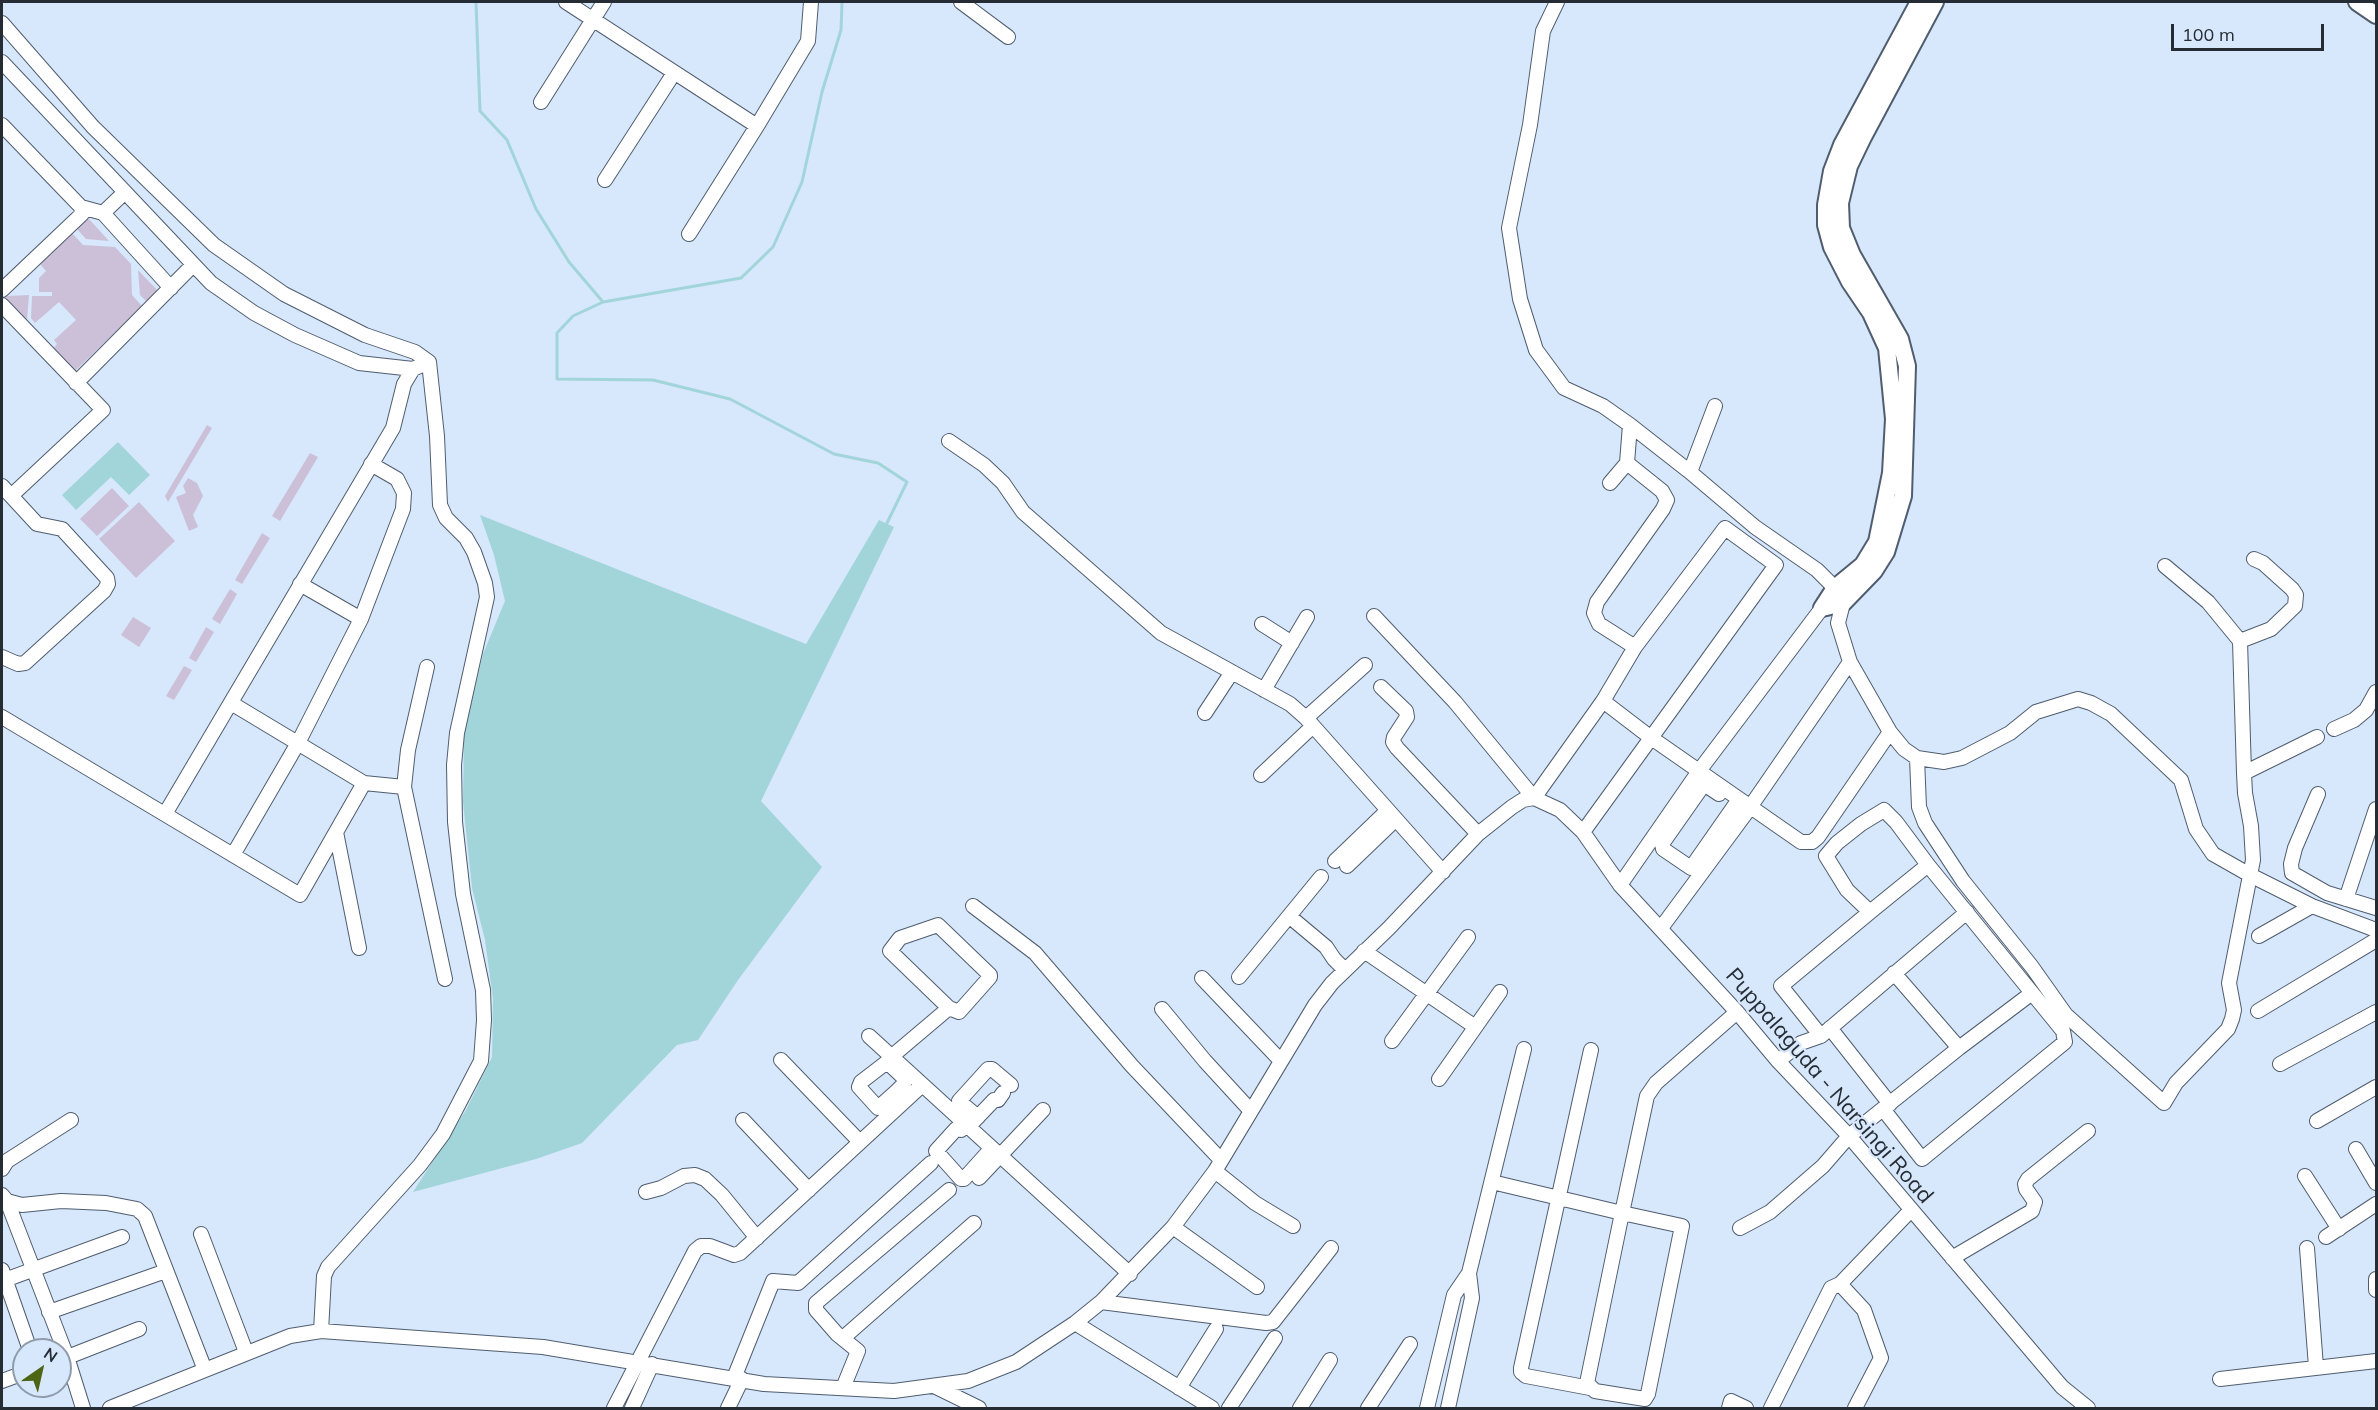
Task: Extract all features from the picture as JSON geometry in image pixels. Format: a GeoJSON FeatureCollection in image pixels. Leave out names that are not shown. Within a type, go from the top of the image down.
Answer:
{"type":"FeatureCollection","features":[{"type":"Feature","properties":{"kind":"main road"},"geometry":{"type":"LineString","coordinates":[[1839,595],[1863,565],[1877,542],[1891,473],[1894,419],[1887,348],[1871,313],[1850,282],[1832,248],[1826,225],[1826,205],[1832,171],[1842,145],[1919,2]]}},
{"type":"Feature","properties":{"kind":"main road"},"geometry":{"type":"LineString","coordinates":[[1822,608],[1874,571],[1886,552],[1903,495],[1907,366],[1900,339],[1852,255],[1841,228],[1840,203],[1849,166],[1863,136],[1935,2]]}},
{"type":"Feature","properties":{"kind":"main road"},"geometry":{"type":"LineString","coordinates":[[2357,2],[2376,15]]}},
{"type":"Feature","properties":{"kind":"street"},"geometry":{"type":"LineString","coordinates":[[566,2],[757,126]]}},
{"type":"Feature","properties":{"kind":"street"},"geometry":{"type":"LineString","coordinates":[[541,102],[604,2]]}},
{"type":"Feature","properties":{"kind":"street"},"geometry":{"type":"LineString","coordinates":[[689,234],[808,41],[811,2]]}},
{"type":"Feature","properties":{"kind":"street"},"geometry":{"type":"LineString","coordinates":[[961,2],[1008,37]]}},
{"type":"Feature","properties":{"kind":"street"},"geometry":{"type":"LineString","coordinates":[[1557,2],[1543,32],[1530,125],[1509,228],[1520,299],[1536,350],[1564,388],[1603,406],[1630,424],[1755,527],[1817,570],[1839,595],[1838,623],[1850,662],[1890,732],[1904,748],[1917,758],[1944,762],[1962,758],[2010,733],[2036,712],[2078,699],[2091,703],[2111,714],[2181,780],[2196,829],[2213,854],[2312,906],[2376,930]]}},
{"type":"Feature","properties":{"kind":"street"},"geometry":{"type":"LineString","coordinates":[[2,23],[93,127],[214,245],[284,294],[365,335],[415,352],[429,362],[437,436],[440,505],[446,518],[465,538],[474,552],[485,583],[487,597],[457,733],[454,765],[454,822],[463,894],[483,990],[481,1061],[443,1134],[392,1199],[328,1267],[324,1276],[321,1331]]}},
{"type":"Feature","properties":{"kind":"street"},"geometry":{"type":"LineString","coordinates":[[2,62],[211,283],[254,313],[359,363],[413,369],[429,362]]}},
{"type":"Feature","properties":{"kind":"street"},"geometry":{"type":"LineString","coordinates":[[605,180],[674,73]]}},
{"type":"Feature","properties":{"kind":"street"},"geometry":{"type":"LineString","coordinates":[[2,125],[81,207],[103,213],[171,288]]}},
{"type":"Feature","properties":{"kind":"street"},"geometry":{"type":"LineString","coordinates":[[103,213],[124,193]]}},
{"type":"Feature","properties":{"kind":"street"},"geometry":{"type":"LineString","coordinates":[[2,290],[80,217],[81,207]]}},
{"type":"Feature","properties":{"kind":"street"},"geometry":{"type":"LineString","coordinates":[[76,383],[193,265]]}},
{"type":"Feature","properties":{"kind":"street"},"geometry":{"type":"LineString","coordinates":[[2,305],[103,410],[11,496]]}},
{"type":"Feature","properties":{"kind":"street"},"geometry":{"type":"LineString","coordinates":[[165,814],[393,428],[404,384],[413,369]]}},
{"type":"Feature","properties":{"kind":"street"},"geometry":{"type":"LineString","coordinates":[[1690,472],[1715,406]]}},
{"type":"Feature","properties":{"kind":"street"},"geometry":{"type":"LineString","coordinates":[[1611,483],[1627,463],[1630,424]]}},
{"type":"Feature","properties":{"kind":"street"},"geometry":{"type":"LineString","coordinates":[[950,441],[984,465],[1003,483],[1023,513],[1161,633],[1290,704],[1310,722],[1443,872]]}},
{"type":"Feature","properties":{"kind":"street"},"geometry":{"type":"LineString","coordinates":[[1627,463],[1662,491],[1667,500],[1597,602],[1594,613],[1599,624],[1635,647]]}},
{"type":"Feature","properties":{"kind":"street"},"geometry":{"type":"LineString","coordinates":[[233,855],[298,743],[361,619],[403,509],[404,493],[397,479],[371,464]]}},
{"type":"Feature","properties":{"kind":"street"},"geometry":{"type":"LineString","coordinates":[[2,486],[37,524],[62,529],[107,578],[108,584],[104,591],[26,663],[18,664],[2,657]]}},
{"type":"Feature","properties":{"kind":"street"},"geometry":{"type":"LineString","coordinates":[[110,1408],[246,1352],[290,1336],[321,1331],[543,1347],[764,1384],[843,1389],[894,1391],[968,1381],[1016,1362],[1075,1323],[1101,1302],[1173,1227],[1218,1165],[1316,1005],[1332,983],[1478,834],[1512,807],[1523,800],[1534,798],[1603,701],[1635,647],[1725,528],[1776,565],[1583,832]]}},
{"type":"Feature","properties":{"kind":"street"},"geometry":{"type":"LineString","coordinates":[[2240,642],[2271,629],[2295,606],[2296,595],[2292,589],[2263,563],[2254,559]]}},
{"type":"Feature","properties":{"kind":"street"},"geometry":{"type":"LineString","coordinates":[[1917,758],[1919,807],[1925,823],[1964,881],[2032,967],[2066,1015],[2164,1103],[2176,1083],[2228,1029],[2234,1010],[2229,983],[2253,860],[2251,826],[2245,793],[2240,642],[2208,602],[2165,566]]}},
{"type":"Feature","properties":{"kind":"street"},"geometry":{"type":"LineString","coordinates":[[300,584],[361,619]]}},
{"type":"Feature","properties":{"kind":"street"},"geometry":{"type":"LineString","coordinates":[[1620,885],[1699,771],[1822,608]]}},
{"type":"Feature","properties":{"kind":"street"},"geometry":{"type":"LineString","coordinates":[[1374,616],[1455,702],[1534,798]]}},
{"type":"Feature","properties":{"kind":"street"},"geometry":{"type":"LineString","coordinates":[[1264,690],[1307,617]]}},
{"type":"Feature","properties":{"kind":"street"},"geometry":{"type":"LineString","coordinates":[[1262,624],[1292,643]]}},
{"type":"Feature","properties":{"kind":"street"},"geometry":{"type":"LineString","coordinates":[[1661,928],[1744,808],[1850,662]]}},
{"type":"Feature","properties":{"kind":"street"},"geometry":{"type":"LineString","coordinates":[[1261,775],[1365,665]]}},
{"type":"Feature","properties":{"kind":"street"},"geometry":{"type":"LineString","coordinates":[[427,667],[408,750],[404,787],[445,979]]}},
{"type":"Feature","properties":{"kind":"street"},"geometry":{"type":"LineString","coordinates":[[1205,713],[1232,672]]}},
{"type":"Feature","properties":{"kind":"street"},"geometry":{"type":"LineString","coordinates":[[1381,687],[1406,711],[1407,717],[1393,742],[1478,834]]}},
{"type":"Feature","properties":{"kind":"street"},"geometry":{"type":"LineString","coordinates":[[2334,729],[2354,720],[2366,710],[2376,692]]}},
{"type":"Feature","properties":{"kind":"street"},"geometry":{"type":"LineString","coordinates":[[1603,701],[1699,771],[1744,808]]}},
{"type":"Feature","properties":{"kind":"street"},"geometry":{"type":"LineString","coordinates":[[231,703],[364,783],[404,787]]}},
{"type":"Feature","properties":{"kind":"street"},"geometry":{"type":"LineString","coordinates":[[2,717],[300,895],[364,783]]}},
{"type":"Feature","properties":{"kind":"street"},"geometry":{"type":"LineString","coordinates":[[1744,808],[1691,868],[1661,847],[1702,787],[1707,786],[1744,808],[1800,842],[1812,842],[1818,837],[1890,732]]}},
{"type":"Feature","properties":{"kind":"street"},"geometry":{"type":"LineString","coordinates":[[2244,773],[2317,737]]}},
{"type":"Feature","properties":{"kind":"street"},"geometry":{"type":"LineString","coordinates":[[2318,794],[2295,848],[2290,864],[2292,873],[2327,893],[2376,908]]}},
{"type":"Feature","properties":{"kind":"street","name":"Puppalaguda - Narsingi Road"},"geometry":{"type":"LineString","coordinates":[[1534,798],[1560,810],[1583,832],[1620,885],[1849,1136],[2062,1387],[2088,1408]]}},
{"type":"Feature","properties":{"kind":"street"},"geometry":{"type":"LineString","coordinates":[[2346,899],[2376,809]]}},
{"type":"Feature","properties":{"kind":"street"},"geometry":{"type":"LineString","coordinates":[[1870,912],[1847,890],[1826,856],[1837,843],[1876,813],[1884,810],[2063,1031],[2066,1042],[1922,1159],[1886,1106],[1825,1032],[1781,986],[1928,865]]}},
{"type":"Feature","properties":{"kind":"street"},"geometry":{"type":"LineString","coordinates":[[1341,863],[1391,816]]}},
{"type":"Feature","properties":{"kind":"street"},"geometry":{"type":"LineString","coordinates":[[336,832],[359,948]]}},
{"type":"Feature","properties":{"kind":"street"},"geometry":{"type":"LineString","coordinates":[[1239,977],[1321,877]]}},
{"type":"Feature","properties":{"kind":"street"},"geometry":{"type":"LineString","coordinates":[[973,906],[1035,953],[1218,1165],[1256,1203],[1293,1226]]}},
{"type":"Feature","properties":{"kind":"street"},"geometry":{"type":"LineString","coordinates":[[2259,936],[2312,906]]}},
{"type":"Feature","properties":{"kind":"street"},"geometry":{"type":"LineString","coordinates":[[1779,1061],[1801,1042],[1825,1032],[1967,912]]}},
{"type":"Feature","properties":{"kind":"street"},"geometry":{"type":"LineString","coordinates":[[1286,919],[1321,955],[1334,959],[1345,970]]}},
{"type":"Feature","properties":{"kind":"street"},"geometry":{"type":"LineString","coordinates":[[938,925],[990,975],[989,979],[959,1012],[949,1008],[890,951],[900,938],[938,925]]}},
{"type":"Feature","properties":{"kind":"street"},"geometry":{"type":"LineString","coordinates":[[1392,1041],[1468,938]]}},
{"type":"Feature","properties":{"kind":"street"},"geometry":{"type":"LineString","coordinates":[[2258,1011],[2376,940]]}},
{"type":"Feature","properties":{"kind":"street"},"geometry":{"type":"LineString","coordinates":[[1364,951],[1428,992],[1474,1026]]}},
{"type":"Feature","properties":{"kind":"street"},"geometry":{"type":"LineString","coordinates":[[1894,973],[1959,1047]]}},
{"type":"Feature","properties":{"kind":"street"},"geometry":{"type":"LineString","coordinates":[[1202,978],[1281,1061]]}},
{"type":"Feature","properties":{"kind":"street"},"geometry":{"type":"LineString","coordinates":[[1439,1079],[1500,992]]}},
{"type":"Feature","properties":{"kind":"street"},"geometry":{"type":"LineString","coordinates":[[1740,1228],[1770,1212],[1823,1166],[1849,1136],[1959,1047],[2032,993]]}},
{"type":"Feature","properties":{"kind":"street"},"geometry":{"type":"LineString","coordinates":[[891,1057],[949,1008]]}},
{"type":"Feature","properties":{"kind":"street"},"geometry":{"type":"LineString","coordinates":[[1162,1009],[1205,1061],[1251,1110]]}},
{"type":"Feature","properties":{"kind":"street"},"geometry":{"type":"LineString","coordinates":[[1590,1388],[1587,1383],[1647,1096],[1656,1083],[1737,1012]]}},
{"type":"Feature","properties":{"kind":"street"},"geometry":{"type":"LineString","coordinates":[[2280,1064],[2376,1012]]}},
{"type":"Feature","properties":{"kind":"street"},"geometry":{"type":"LineString","coordinates":[[869,1036],[992,1153],[1130,1274]]}},
{"type":"Feature","properties":{"kind":"street"},"geometry":{"type":"LineString","coordinates":[[1427,1408],[1454,1295],[1469,1273],[1524,1049]]}},
{"type":"Feature","properties":{"kind":"street"},"geometry":{"type":"LineString","coordinates":[[1492,1182],[1557,1197],[1622,1213],[1682,1226],[1648,1394],[1645,1399],[1526,1376],[1521,1372],[1557,1197],[1591,1050]]}},
{"type":"Feature","properties":{"kind":"street"},"geometry":{"type":"LineString","coordinates":[[944,1106],[993,1057]]}},
{"type":"Feature","properties":{"kind":"street"},"geometry":{"type":"LineString","coordinates":[[781,1060],[860,1142]]}},
{"type":"Feature","properties":{"kind":"street"},"geometry":{"type":"LineString","coordinates":[[978,1117],[961,1103],[960,1099],[988,1069],[992,1069],[1007,1089],[998,1100],[994,1100],[978,1117],[965,1128],[956,1129],[936,1151],[961,1179],[964,1179],[1043,1110]]}},
{"type":"Feature","properties":{"kind":"street"},"geometry":{"type":"LineString","coordinates":[[614,1408],[695,1251],[701,1246],[710,1246],[734,1255],[741,1253],[860,1142],[902,1095],[921,1086]]}},
{"type":"Feature","properties":{"kind":"street"},"geometry":{"type":"LineString","coordinates":[[2317,1121],[2376,1087]]}},
{"type":"Feature","properties":{"kind":"street"},"geometry":{"type":"LineString","coordinates":[[2,1168],[14,1156],[71,1120]]}},
{"type":"Feature","properties":{"kind":"street"},"geometry":{"type":"LineString","coordinates":[[743,1120],[808,1190]]}},
{"type":"Feature","properties":{"kind":"street"},"geometry":{"type":"LineString","coordinates":[[1952,1258],[2032,1211],[2036,1202],[2026,1189],[2028,1179],[2088,1131]]}},
{"type":"Feature","properties":{"kind":"street"},"geometry":{"type":"LineString","coordinates":[[2356,1149],[2373,1168],[2376,1183]]}},
{"type":"Feature","properties":{"kind":"street"},"geometry":{"type":"LineString","coordinates":[[979,1178],[992,1153]]}},
{"type":"Feature","properties":{"kind":"street"},"geometry":{"type":"LineString","coordinates":[[728,1408],[773,1281],[798,1283],[931,1163]]}},
{"type":"Feature","properties":{"kind":"street"},"geometry":{"type":"LineString","coordinates":[[646,1192],[661,1188],[684,1176],[695,1175],[705,1179],[722,1195],[757,1238]]}},
{"type":"Feature","properties":{"kind":"street"},"geometry":{"type":"LineString","coordinates":[[2305,1176],[2339,1229]]}},
{"type":"Feature","properties":{"kind":"street"},"geometry":{"type":"LineString","coordinates":[[843,1389],[858,1354],[856,1347],[843,1338],[816,1310],[816,1303],[949,1190]]}},
{"type":"Feature","properties":{"kind":"street"},"geometry":{"type":"LineString","coordinates":[[4,1198],[33,1268],[57,1338]]}},
{"type":"Feature","properties":{"kind":"street"},"geometry":{"type":"LineString","coordinates":[[4,1198],[22,1206],[61,1202],[106,1203],[137,1209],[145,1216],[205,1370]]}},
{"type":"Feature","properties":{"kind":"street"},"geometry":{"type":"LineString","coordinates":[[2326,1237],[2376,1204]]}},
{"type":"Feature","properties":{"kind":"street"},"geometry":{"type":"LineString","coordinates":[[1771,1408],[1831,1288],[1840,1284],[1911,1209]]}},
{"type":"Feature","properties":{"kind":"street"},"geometry":{"type":"LineString","coordinates":[[843,1338],[974,1223]]}},
{"type":"Feature","properties":{"kind":"street"},"geometry":{"type":"LineString","coordinates":[[1173,1227],[1257,1287]]}},
{"type":"Feature","properties":{"kind":"street"},"geometry":{"type":"LineString","coordinates":[[201,1234],[246,1352]]}},
{"type":"Feature","properties":{"kind":"street"},"geometry":{"type":"LineString","coordinates":[[26,1338],[3,1277],[122,1237]]}},
{"type":"Feature","properties":{"kind":"street"},"geometry":{"type":"LineString","coordinates":[[1101,1302],[1266,1323],[1273,1322],[1331,1248]]}},
{"type":"Feature","properties":{"kind":"street"},"geometry":{"type":"LineString","coordinates":[[2307,1248],[2316,1367]]}},
{"type":"Feature","properties":{"kind":"street"},"geometry":{"type":"LineString","coordinates":[[49,1312],[166,1271]]}},
{"type":"Feature","properties":{"kind":"street"},"geometry":{"type":"LineString","coordinates":[[1448,1408],[1473,1298],[1469,1273]]}},
{"type":"Feature","properties":{"kind":"street"},"geometry":{"type":"LineString","coordinates":[[2376,1279],[2376,1290]]}},
{"type":"Feature","properties":{"kind":"street"},"geometry":{"type":"LineString","coordinates":[[1840,1284],[1864,1310],[1881,1358],[1855,1408]]}},
{"type":"Feature","properties":{"kind":"street"},"geometry":{"type":"LineString","coordinates":[[1075,1323],[1212,1408]]}},
{"type":"Feature","properties":{"kind":"street"},"geometry":{"type":"LineString","coordinates":[[72,1355],[139,1329]]}},
{"type":"Feature","properties":{"kind":"street"},"geometry":{"type":"LineString","coordinates":[[1179,1388],[1216,1329]]}},
{"type":"Feature","properties":{"kind":"street"},"geometry":{"type":"LineString","coordinates":[[1229,1408],[1275,1338]]}},
{"type":"Feature","properties":{"kind":"street"},"geometry":{"type":"LineString","coordinates":[[1368,1408],[1410,1344]]}},
{"type":"Feature","properties":{"kind":"street"},"geometry":{"type":"LineString","coordinates":[[1300,1408],[1330,1360]]}},
{"type":"Feature","properties":{"kind":"street"},"geometry":{"type":"LineString","coordinates":[[2220,1379],[2376,1361]]}},
{"type":"Feature","properties":{"kind":"street"},"geometry":{"type":"LineString","coordinates":[[632,1408],[652,1364]]}},
{"type":"Feature","properties":{"kind":"street"},"geometry":{"type":"LineString","coordinates":[[72,1380],[83,1408]]}},
{"type":"Feature","properties":{"kind":"street"},"geometry":{"type":"LineString","coordinates":[[934,1386],[953,1403],[979,1408]]}},
{"type":"Feature","properties":{"kind":"street"},"geometry":{"type":"LineString","coordinates":[[1729,1408],[1731,1401],[1746,1408]]}},
{"type":"Feature","properties":{"kind":"shaded area"},"geometry":{"type":"Polygon","coordinates":[[[88,218],[109,241],[86,239],[77,229],[88,218]]]}},
{"type":"Feature","properties":{"kind":"shaded area"},"geometry":{"type":"Polygon","coordinates":[[[72,233],[83,245],[115,247],[131,264],[132,295],[142,306],[75,371],[54,348],[57,344],[54,340],[76,320],[59,302],[35,323],[31,318],[32,296],[52,296],[52,292],[39,292],[39,278],[46,271],[40,264],[72,233]]]}},
{"type":"Feature","properties":{"kind":"shaded area"},"geometry":{"type":"Polygon","coordinates":[[[138,270],[158,291],[147,302],[140,295],[138,270]]]}},
{"type":"Feature","properties":{"kind":"shaded area"},"geometry":{"type":"Polygon","coordinates":[[[29,295],[27,320],[5,298],[29,295]]]}},
{"type":"Feature","properties":{"kind":"shaded area"},"geometry":{"type":"Polygon","coordinates":[[[207,425],[212,428],[168,502],[165,496],[207,425]]]}},
{"type":"Feature","properties":{"kind":"shaded area"},"geometry":{"type":"Polygon","coordinates":[[[118,442],[150,475],[129,495],[111,477],[76,510],[62,495],[118,442]]]}},
{"type":"Feature","properties":{"kind":"shaded area"},"geometry":{"type":"Polygon","coordinates":[[[310,453],[318,457],[280,521],[272,516],[310,453]]]}},
{"type":"Feature","properties":{"kind":"shaded area"},"geometry":{"type":"Polygon","coordinates":[[[188,478],[197,483],[203,496],[193,515],[198,527],[189,531],[176,497],[186,493],[183,486],[188,478]]]}},
{"type":"Feature","properties":{"kind":"shaded area"},"geometry":{"type":"Polygon","coordinates":[[[112,488],[129,506],[97,536],[80,519],[112,488]]]}},
{"type":"Feature","properties":{"kind":"shaded area"},"geometry":{"type":"Polygon","coordinates":[[[139,502],[175,541],[136,578],[99,539],[139,502]]]}},
{"type":"Feature","properties":{"kind":"shaded area"},"geometry":{"type":"Polygon","coordinates":[[[480,515],[806,644],[879,520],[894,527],[761,801],[822,867],[738,980],[698,1040],[677,1045],[582,1143],[536,1159],[413,1192],[466,1110],[492,1057],[493,999],[485,940],[472,888],[463,802],[464,735],[483,654],[505,601],[494,555],[480,515]]]}},
{"type":"Feature","properties":{"kind":"shaded area"},"geometry":{"type":"Polygon","coordinates":[[[262,533],[270,538],[242,584],[235,580],[262,533]]]}},
{"type":"Feature","properties":{"kind":"shaded area"},"geometry":{"type":"Polygon","coordinates":[[[230,589],[237,594],[220,624],[212,619],[230,589]]]}},
{"type":"Feature","properties":{"kind":"shaded area"},"geometry":{"type":"Polygon","coordinates":[[[133,617],[151,628],[139,647],[121,635],[133,617]]]}},
{"type":"Feature","properties":{"kind":"shaded area"},"geometry":{"type":"Polygon","coordinates":[[[206,627],[214,632],[196,662],[189,658],[206,627]]]}},
{"type":"Feature","properties":{"kind":"shaded area"},"geometry":{"type":"Polygon","coordinates":[[[184,666],[192,670],[174,700],[166,696],[184,666]]]}},
{"type":"Feature","properties":{"kind":"waterway"},"geometry":{"type":"LineString","coordinates":[[476,2],[480,111],[507,140],[536,209],[569,262],[603,302]]}},
{"type":"Feature","properties":{"kind":"waterway"},"geometry":{"type":"LineString","coordinates":[[842,2],[841,30],[822,92],[802,182],[773,247],[741,278],[603,302],[573,316],[557,333],[557,379],[653,380],[730,399],[834,454],[878,463],[907,482],[887,523]]}}]}
